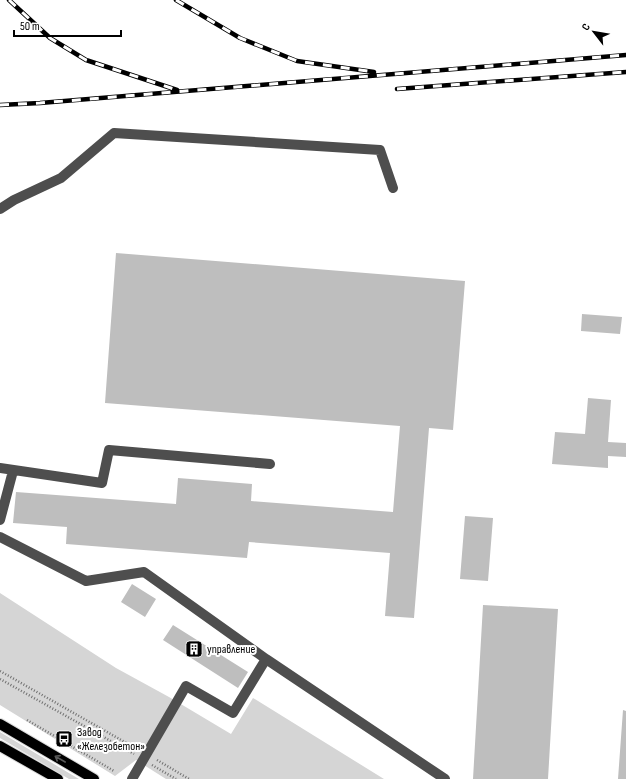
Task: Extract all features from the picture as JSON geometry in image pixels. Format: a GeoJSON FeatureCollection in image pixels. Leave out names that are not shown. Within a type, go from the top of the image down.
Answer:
{"type":"FeatureCollection","features":[{"type":"Feature","properties":{"kind":"main road"},"geometry":{"type":"LineString","coordinates":[[0,724],[94,779]]}},
{"type":"Feature","properties":{"kind":"main road"},"geometry":{"type":"LineString","coordinates":[[0,746],[58,779]]}},
{"type":"Feature","properties":{"kind":"lane"},"geometry":{"type":"LineString","coordinates":[[0,209],[14,200],[61,178],[114,133],[380,150],[393,188]]}},
{"type":"Feature","properties":{"kind":"lane"},"geometry":{"type":"LineString","coordinates":[[0,468],[102,483],[109,450],[270,464]]}},
{"type":"Feature","properties":{"kind":"lane"},"geometry":{"type":"LineString","coordinates":[[0,520],[13,471]]}},
{"type":"Feature","properties":{"kind":"lane"},"geometry":{"type":"LineString","coordinates":[[0,537],[86,582],[144,572],[266,659],[445,779]]}},
{"type":"Feature","properties":{"kind":"lane"},"geometry":{"type":"LineString","coordinates":[[132,779],[186,686],[233,713],[266,659]]}},
{"type":"Feature","properties":{"kind":"path"},"geometry":{"type":"LineString","coordinates":[[0,671],[189,779]]}},
{"type":"Feature","properties":{"kind":"path"},"geometry":{"type":"LineString","coordinates":[[0,679],[146,755],[176,779]]}},
{"type":"Feature","properties":{"kind":"path"},"geometry":{"type":"LineString","coordinates":[[27,720],[114,771]]}},
{"type":"Feature","properties":{"kind":"shaded area"},"geometry":{"type":"Polygon","coordinates":[[[0,593],[116,668],[169,697],[231,734],[253,698],[384,779],[166,779],[136,760],[115,776],[0,705],[0,593]]]}},
{"type":"Feature","properties":{"kind":"shaded area"},"geometry":{"type":"Polygon","coordinates":[[[0,732],[79,779],[69,779],[0,738],[0,732]]]}},
{"type":"Feature","properties":{"kind":"building"},"geometry":{"type":"Polygon","coordinates":[[[116,253],[465,281],[453,430],[429,428],[414,618],[385,616],[390,553],[249,542],[247,558],[66,544],[67,527],[13,523],[16,492],[176,504],[178,478],[252,484],[251,501],[393,512],[400,426],[105,403],[116,253]]]}},
{"type":"Feature","properties":{"kind":"building"},"geometry":{"type":"Polygon","coordinates":[[[582,314],[622,317],[620,334],[581,331],[582,314]]]}},
{"type":"Feature","properties":{"kind":"building"},"geometry":{"type":"Polygon","coordinates":[[[588,398],[611,400],[608,442],[626,443],[626,457],[608,456],[608,468],[552,464],[555,432],[585,434],[588,398]]]}},
{"type":"Feature","properties":{"kind":"building"},"geometry":{"type":"Polygon","coordinates":[[[465,516],[493,518],[488,581],[460,579],[465,516]]]}},
{"type":"Feature","properties":{"kind":"building"},"geometry":{"type":"Polygon","coordinates":[[[132,584],[156,599],[145,617],[121,602],[132,584]]]}},
{"type":"Feature","properties":{"kind":"building"},"geometry":{"type":"Polygon","coordinates":[[[483,605],[558,609],[548,779],[473,779],[483,605]]]}},
{"type":"Feature","properties":{"kind":"building","name":"управление"},"geometry":{"type":"Polygon","coordinates":[[[173,625],[248,672],[238,688],[163,640],[173,625]]]}},
{"type":"Feature","properties":{"kind":"building"},"geometry":{"type":"Polygon","coordinates":[[[623,710],[626,711],[626,779],[618,779],[623,710]]]}},
{"type":"Feature","properties":{"kind":"railway"},"geometry":{"type":"LineString","coordinates":[[9,0],[50,38],[86,60],[177,90]]}},
{"type":"Feature","properties":{"kind":"railway"},"geometry":{"type":"LineString","coordinates":[[176,0],[240,38],[297,61],[374,72]]}},
{"type":"Feature","properties":{"kind":"railway"},"geometry":{"type":"LineString","coordinates":[[0,105],[626,55]]}},
{"type":"Feature","properties":{"kind":"railway"},"geometry":{"type":"LineString","coordinates":[[397,89],[626,72]]}},
{"type":"Feature","properties":{"kind":"place","name":"управление"},"geometry":{"type":"Point","coordinates":[194,649]}},
{"type":"Feature","properties":{"kind":"place","name":"Завод «Железобетон»"},"geometry":{"type":"Point","coordinates":[64,739]}}]}
